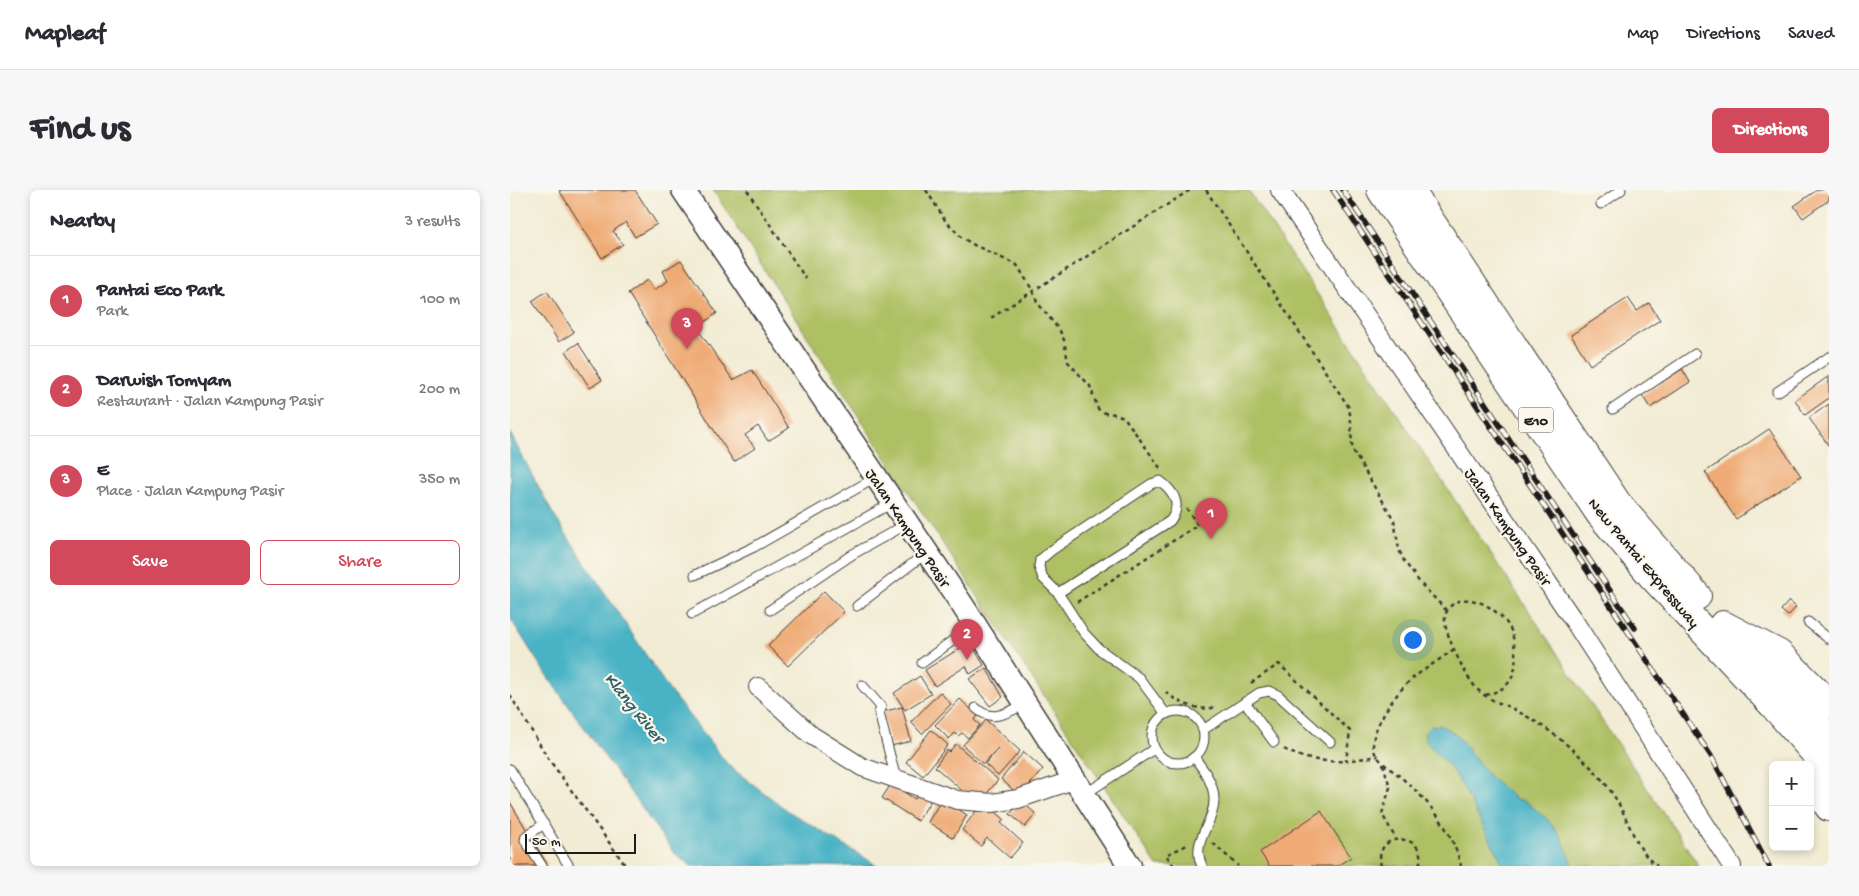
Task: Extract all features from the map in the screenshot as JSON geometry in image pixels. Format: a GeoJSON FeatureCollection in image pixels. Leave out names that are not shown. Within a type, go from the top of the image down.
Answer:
{"type":"FeatureCollection","features":[{"type":"Feature","properties":{"kind":"highway","name":"New Pantai Expressway"},"geometry":{"type":"LineString","coordinates":[[1381,190],[1600,514],[1653,577],[1716,631],[1829,738]]}},
{"type":"Feature","properties":{"kind":"highway","name":"New Pantai Expressway"},"geometry":{"type":"LineString","coordinates":[[1410,190],[1617,503],[1774,706],[1829,769]]}},
{"type":"Feature","properties":{"kind":"highway"},"geometry":{"type":"LineString","coordinates":[[1797,761],[1762,716],[1723,675],[1716,631],[1779,654],[1829,704]]}},
{"type":"Feature","properties":{"kind":"highway"},"geometry":{"type":"LineString","coordinates":[[1814,786],[1829,807]]}},
{"type":"Feature","properties":{"kind":"street","name":"Jalan Kampung Pasir"},"geometry":{"type":"LineString","coordinates":[[683,190],[975,625],[1130,866]]}},
{"type":"Feature","properties":{"kind":"street","name":"Jalan Kampung Pasir"},"geometry":{"type":"LineString","coordinates":[[1280,190],[1574,621],[1732,866]]}},
{"type":"Feature","properties":{"kind":"street"},"geometry":{"type":"LineString","coordinates":[[758,687],[811,734],[862,767],[957,800],[992,804],[1080,786]]}},
{"type":"Feature","properties":{"kind":"street"},"geometry":{"type":"LineString","coordinates":[[1108,833],[1112,866]]}},
{"type":"Feature","properties":{"kind":"lane"},"geometry":{"type":"LineString","coordinates":[[1601,204],[1621,190]]}},
{"type":"Feature","properties":{"kind":"lane"},"geometry":{"type":"LineString","coordinates":[[1613,409],[1695,354]]}},
{"type":"Feature","properties":{"kind":"lane"},"geometry":{"type":"LineString","coordinates":[[1777,392],[1829,357]]}},
{"type":"Feature","properties":{"kind":"lane"},"geometry":{"type":"LineString","coordinates":[[695,574],[754,547],[876,478]]}},
{"type":"Feature","properties":{"kind":"lane"},"geometry":{"type":"LineString","coordinates":[[1058,594],[1170,521],[1176,513],[1177,506],[1167,486],[1160,481],[1151,484],[1040,560],[1039,567],[1043,578],[1058,594],[1084,633],[1099,649],[1138,678],[1166,714]]}},
{"type":"Feature","properties":{"kind":"lane"},"geometry":{"type":"LineString","coordinates":[[692,614],[892,503]]}},
{"type":"Feature","properties":{"kind":"lane"},"geometry":{"type":"LineString","coordinates":[[770,610],[853,554],[907,524]]}},
{"type":"Feature","properties":{"kind":"lane"},"geometry":{"type":"LineString","coordinates":[[857,606],[926,553]]}},
{"type":"Feature","properties":{"kind":"lane"},"geometry":{"type":"LineString","coordinates":[[1808,622],[1829,639]]}},
{"type":"Feature","properties":{"kind":"lane"},"geometry":{"type":"LineString","coordinates":[[922,663],[975,625]]}},
{"type":"Feature","properties":{"kind":"lane"},"geometry":{"type":"LineString","coordinates":[[862,685],[881,707],[879,713],[896,779]]}},
{"type":"Feature","properties":{"kind":"lane"},"geometry":{"type":"LineString","coordinates":[[1203,730],[1264,691],[1274,692],[1330,742]]}},
{"type":"Feature","properties":{"kind":"lane"},"geometry":{"type":"LineString","coordinates":[[1245,702],[1274,742]]}},
{"type":"Feature","properties":{"kind":"lane"},"geometry":{"type":"LineString","coordinates":[[976,708],[985,716],[992,716],[1006,713],[1026,704]]}},
{"type":"Feature","properties":{"kind":"lane"},"geometry":{"type":"LineString","coordinates":[[1179,711],[1187,713],[1194,717],[1203,730],[1202,747],[1194,757],[1184,763],[1176,764],[1160,757],[1154,750],[1152,732],[1155,723],[1166,714],[1179,711]]}},
{"type":"Feature","properties":{"kind":"lane"},"geometry":{"type":"LineString","coordinates":[[1080,786],[1154,750]]}},
{"type":"Feature","properties":{"kind":"lane"},"geometry":{"type":"LineString","coordinates":[[1194,757],[1211,785],[1214,797],[1214,808],[1200,839],[1198,850],[1202,866]]}},
{"type":"Feature","properties":{"kind":"lane"},"geometry":{"type":"LineString","coordinates":[[510,769],[569,866]]}},
{"type":"Feature","properties":{"kind":"lane"},"geometry":{"type":"LineString","coordinates":[[542,866],[525,840],[526,836],[544,824]]}},
{"type":"Feature","properties":{"kind":"path"},"geometry":{"type":"LineString","coordinates":[[747,190],[806,279]]}},
{"type":"Feature","properties":{"kind":"path"},"geometry":{"type":"LineString","coordinates":[[926,190],[945,220],[961,236],[974,245],[1017,265],[1033,291],[1037,302],[1060,332],[1064,340],[1068,362],[1090,386],[1098,409],[1105,413],[1124,417],[1162,471]]}},
{"type":"Feature","properties":{"kind":"path"},"geometry":{"type":"LineString","coordinates":[[991,318],[1190,190]]}},
{"type":"Feature","properties":{"kind":"path"},"geometry":{"type":"LineString","coordinates":[[1206,190],[1348,406],[1352,419],[1351,439],[1353,451],[1394,520],[1399,550],[1404,561],[1421,584],[1447,611]]}},
{"type":"Feature","properties":{"kind":"path"},"geometry":{"type":"LineString","coordinates":[[1073,605],[1198,524],[1182,502]]}},
{"type":"Feature","properties":{"kind":"path"},"geometry":{"type":"LineString","coordinates":[[1485,695],[1499,692],[1511,681],[1515,670],[1515,650],[1512,632],[1506,620],[1498,612],[1476,601],[1464,600],[1454,604],[1447,611],[1445,627],[1471,682],[1485,695],[1540,724],[1590,767],[1617,800],[1645,856],[1657,866]]}},
{"type":"Feature","properties":{"kind":"path"},"geometry":{"type":"LineString","coordinates":[[1454,649],[1412,679],[1397,695],[1377,727],[1372,739],[1375,752],[1383,762],[1422,796],[1437,814],[1457,849],[1461,866]]}},
{"type":"Feature","properties":{"kind":"path"},"geometry":{"type":"LineString","coordinates":[[1248,685],[1279,664],[1350,732],[1346,761]]}},
{"type":"Feature","properties":{"kind":"path"},"geometry":{"type":"LineString","coordinates":[[1159,686],[1171,698],[1198,707],[1208,709],[1224,701]]}},
{"type":"Feature","properties":{"kind":"path"},"geometry":{"type":"LineString","coordinates":[[510,695],[548,758],[626,866]]}},
{"type":"Feature","properties":{"kind":"path"},"geometry":{"type":"LineString","coordinates":[[1274,742],[1302,758],[1325,762],[1378,756]]}},
{"type":"Feature","properties":{"kind":"path"},"geometry":{"type":"LineString","coordinates":[[1383,762],[1390,787],[1382,814],[1396,839]]}},
{"type":"Feature","properties":{"kind":"path"},"geometry":{"type":"LineString","coordinates":[[1381,866],[1381,852],[1389,842],[1402,838],[1414,844],[1420,856],[1419,866]]}},
{"type":"Feature","properties":{"kind":"path"},"geometry":{"type":"LineString","coordinates":[[1174,866],[1166,855],[1200,839],[1214,843],[1238,866]]}},
{"type":"Feature","properties":{"kind":"green space"},"geometry":{"type":"Polygon","coordinates":[[[713,190],[1248,190],[1699,866],[1157,866],[870,434],[713,190]]]}},
{"type":"Feature","properties":{"kind":"water","name":"Klang River"},"geometry":{"type":"Polygon","coordinates":[[[510,433],[553,514],[669,690],[729,766],[788,811],[878,866],[691,866],[674,853],[545,673],[510,618],[510,433]]]}},
{"type":"Feature","properties":{"kind":"water"},"geometry":{"type":"Polygon","coordinates":[[[1440,725],[1456,734],[1489,776],[1516,799],[1525,801],[1547,819],[1560,835],[1574,866],[1504,866],[1462,786],[1450,767],[1426,742],[1424,733],[1431,726],[1440,725]]]}},
{"type":"Feature","properties":{"kind":"building"},"geometry":{"type":"Polygon","coordinates":[[[559,190],[635,190],[657,224],[635,237],[626,222],[613,231],[623,244],[602,258],[559,190]]]}},
{"type":"Feature","properties":{"kind":"building"},"geometry":{"type":"Polygon","coordinates":[[[1817,190],[1829,190],[1829,200],[1803,218],[1794,206],[1817,190]]]}},
{"type":"Feature","properties":{"kind":"building"},"geometry":{"type":"Polygon","coordinates":[[[681,260],[717,313],[697,328],[733,380],[752,370],[789,428],[768,441],[758,426],[745,435],[755,448],[734,462],[628,293],[647,280],[654,290],[668,281],[663,271],[681,260]]]}},
{"type":"Feature","properties":{"kind":"building"},"geometry":{"type":"Polygon","coordinates":[[[547,291],[574,332],[559,342],[532,301],[547,291]]]}},
{"type":"Feature","properties":{"kind":"building"},"geometry":{"type":"Polygon","coordinates":[[[1628,298],[1637,311],[1649,303],[1660,320],[1590,365],[1571,335],[1628,298]]]}},
{"type":"Feature","properties":{"kind":"building"},"geometry":{"type":"Polygon","coordinates":[[[578,343],[602,380],[590,388],[566,351],[578,343]]]}},
{"type":"Feature","properties":{"kind":"building"},"geometry":{"type":"Polygon","coordinates":[[[1682,369],[1690,382],[1650,408],[1642,395],[1682,369]]]}},
{"type":"Feature","properties":{"kind":"building"},"geometry":{"type":"Polygon","coordinates":[[[1829,376],[1829,398],[1805,415],[1795,400],[1829,376]]]}},
{"type":"Feature","properties":{"kind":"building"},"geometry":{"type":"Polygon","coordinates":[[[1829,404],[1829,446],[1809,418],[1829,404]]]}},
{"type":"Feature","properties":{"kind":"building"},"geometry":{"type":"Polygon","coordinates":[[[1769,429],[1801,476],[1736,519],[1705,472],[1769,429]]]}},
{"type":"Feature","properties":{"kind":"building"},"geometry":{"type":"Polygon","coordinates":[[[824,591],[844,612],[788,666],[768,646],[824,591]]]}},
{"type":"Feature","properties":{"kind":"building"},"geometry":{"type":"Polygon","coordinates":[[[1789,601],[1796,607],[1788,616],[1781,610],[1789,601]]]}},
{"type":"Feature","properties":{"kind":"building"},"geometry":{"type":"Polygon","coordinates":[[[970,642],[984,665],[970,674],[966,666],[935,686],[925,670],[970,642]]]}},
{"type":"Feature","properties":{"kind":"building"},"geometry":{"type":"Polygon","coordinates":[[[986,668],[1003,697],[990,706],[969,679],[986,668]]]}},
{"type":"Feature","properties":{"kind":"building"},"geometry":{"type":"Polygon","coordinates":[[[920,676],[931,694],[905,710],[894,693],[920,676]]]}},
{"type":"Feature","properties":{"kind":"building"},"geometry":{"type":"Polygon","coordinates":[[[940,692],[951,704],[922,734],[911,722],[940,692]]]}},
{"type":"Feature","properties":{"kind":"building"},"geometry":{"type":"Polygon","coordinates":[[[960,699],[978,716],[974,720],[980,725],[968,738],[962,733],[958,736],[955,733],[949,739],[935,725],[960,699]]]}},
{"type":"Feature","properties":{"kind":"building"},"geometry":{"type":"Polygon","coordinates":[[[902,707],[911,741],[891,746],[882,712],[902,707]]]}},
{"type":"Feature","properties":{"kind":"building"},"geometry":{"type":"Polygon","coordinates":[[[986,720],[1020,751],[998,776],[985,764],[998,748],[983,764],[963,745],[986,720]]]}},
{"type":"Feature","properties":{"kind":"building"},"geometry":{"type":"Polygon","coordinates":[[[931,730],[948,745],[923,776],[906,762],[931,730]]]}},
{"type":"Feature","properties":{"kind":"building"},"geometry":{"type":"Polygon","coordinates":[[[956,744],[998,780],[984,797],[978,792],[972,799],[935,767],[947,750],[949,752],[956,744]]]}},
{"type":"Feature","properties":{"kind":"building"},"geometry":{"type":"Polygon","coordinates":[[[1024,752],[1043,769],[1020,796],[1001,779],[1024,752]]]}},
{"type":"Feature","properties":{"kind":"building"},"geometry":{"type":"Polygon","coordinates":[[[891,784],[915,799],[919,793],[931,800],[918,821],[882,798],[891,784]]]}},
{"type":"Feature","properties":{"kind":"building"},"geometry":{"type":"Polygon","coordinates":[[[942,799],[967,815],[953,838],[928,822],[942,799]]]}},
{"type":"Feature","properties":{"kind":"building"},"geometry":{"type":"Polygon","coordinates":[[[1021,801],[1036,814],[1025,827],[1010,814],[1021,801]]]}},
{"type":"Feature","properties":{"kind":"building"},"geometry":{"type":"Polygon","coordinates":[[[510,802],[548,866],[510,866],[510,802]]]}},
{"type":"Feature","properties":{"kind":"building"},"geometry":{"type":"Polygon","coordinates":[[[990,807],[1004,819],[1001,823],[1023,843],[1010,858],[987,838],[981,846],[962,830],[975,812],[990,807]]]}},
{"type":"Feature","properties":{"kind":"building"},"geometry":{"type":"Polygon","coordinates":[[[1321,811],[1351,857],[1337,866],[1269,866],[1260,852],[1321,811]]]}},
{"type":"Feature","properties":{"kind":"railway"},"geometry":{"type":"LineString","coordinates":[[1333,190],[1711,756],[1769,866]]}},
{"type":"Feature","properties":{"kind":"railway"},"geometry":{"type":"LineString","coordinates":[[1343,190],[1635,628]]}},
{"type":"Feature","properties":{"kind":"place","name":"E"},"geometry":{"type":"Point","coordinates":[687,349]}},
{"type":"Feature","properties":{"kind":"place","name":"Pantai Eco Park"},"geometry":{"type":"Point","coordinates":[1211,539]}},
{"type":"Feature","properties":{"kind":"place","name":"Darwish Tomyam"},"geometry":{"type":"Point","coordinates":[967,660]}}]}
